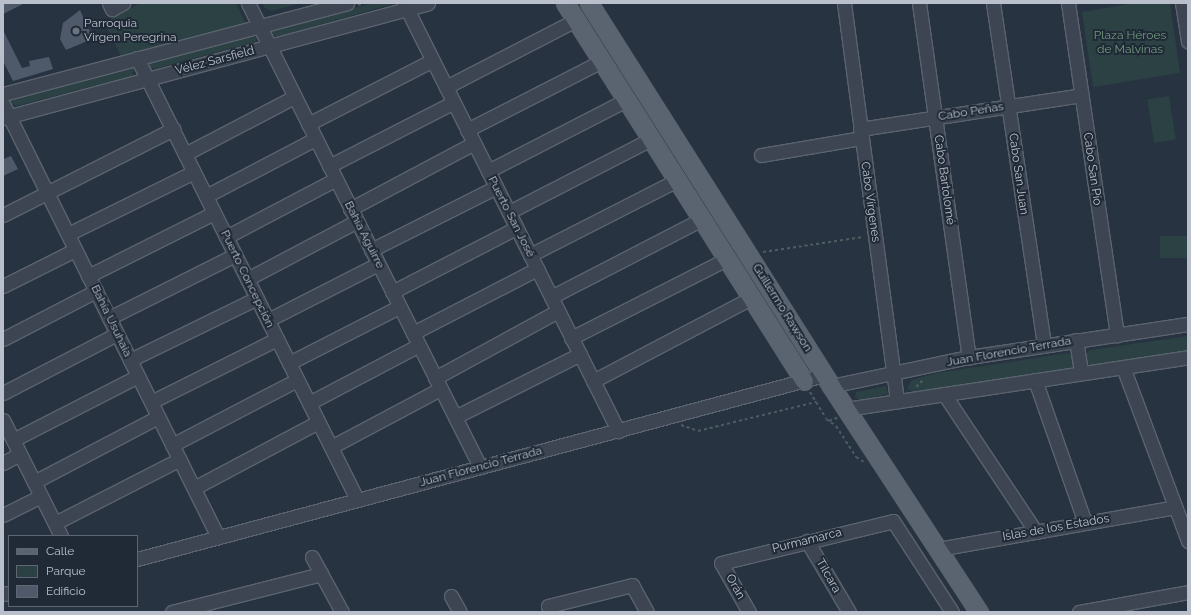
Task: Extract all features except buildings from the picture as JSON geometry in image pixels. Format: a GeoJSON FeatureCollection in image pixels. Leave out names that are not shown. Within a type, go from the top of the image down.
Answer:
{"type":"FeatureCollection","features":[{"type":"Feature","properties":{"kind":"main road","name":"Guillermo Rawson"},"geometry":{"type":"LineString","coordinates":[[565,3],[804,381]]}},
{"type":"Feature","properties":{"kind":"main road","name":"Guillermo Rawson"},"geometry":{"type":"LineString","coordinates":[[588,3],[846,409],[979,612]]}},
{"type":"Feature","properties":{"kind":"street","name":"Bahía Aguirre"},"geometry":{"type":"LineString","coordinates":[[248,3],[480,467]]}},
{"type":"Feature","properties":{"kind":"street","name":"Vélez Sarsfield"},"geometry":{"type":"LineString","coordinates":[[3,94],[347,3]]}},
{"type":"Feature","properties":{"kind":"street","name":"Vélez Sarsfield"},"geometry":{"type":"LineString","coordinates":[[6,117],[269,46],[406,6],[428,3]]}},
{"type":"Feature","properties":{"kind":"street","name":"Cabo Vírgenes"},"geometry":{"type":"LineString","coordinates":[[844,3],[897,401]]}},
{"type":"Feature","properties":{"kind":"street","name":"Cabo Bartolomé"},"geometry":{"type":"LineString","coordinates":[[919,3],[969,357]]}},
{"type":"Feature","properties":{"kind":"street","name":"Cabo San Juan"},"geometry":{"type":"LineString","coordinates":[[993,3],[1044,345]]}},
{"type":"Feature","properties":{"kind":"street","name":"Cabo San Pío"},"geometry":{"type":"LineString","coordinates":[[1068,3],[1117,335]]}},
{"type":"Feature","properties":{"kind":"street"},"geometry":{"type":"LineString","coordinates":[[1182,3],[1188,42]]}},
{"type":"Feature","properties":{"kind":"street","name":"Puerto San José"},"geometry":{"type":"LineString","coordinates":[[406,6],[618,431]]}},
{"type":"Feature","properties":{"kind":"street"},"geometry":{"type":"LineString","coordinates":[[446,87],[576,20]]}},
{"type":"Feature","properties":{"kind":"street","name":"Puerto Concepción"},"geometry":{"type":"LineString","coordinates":[[137,58],[357,500]]}},
{"type":"Feature","properties":{"kind":"street"},"geometry":{"type":"LineString","coordinates":[[308,124],[433,60]]}},
{"type":"Feature","properties":{"kind":"street"},"geometry":{"type":"LineString","coordinates":[[467,130],[602,61]]}},
{"type":"Feature","properties":{"kind":"street","name":"Cabo Peñas"},"geometry":{"type":"LineString","coordinates":[[761,155],[935,117],[1081,95]]}},
{"type":"Feature","properties":{"kind":"street"},"geometry":{"type":"LineString","coordinates":[[185,154],[294,97]]}},
{"type":"Feature","properties":{"kind":"street"},"geometry":{"type":"LineString","coordinates":[[488,171],[626,100]]}},
{"type":"Feature","properties":{"kind":"street"},"geometry":{"type":"LineString","coordinates":[[329,166],[454,102]]}},
{"type":"Feature","properties":{"kind":"street","name":"Bahía Usuhaia"},"geometry":{"type":"LineString","coordinates":[[3,104],[6,117],[68,234],[218,537]]}},
{"type":"Feature","properties":{"kind":"street"},"geometry":{"type":"LineString","coordinates":[[3,215],[173,130]]}},
{"type":"Feature","properties":{"kind":"street"},"geometry":{"type":"LineString","coordinates":[[206,196],[315,138]]}},
{"type":"Feature","properties":{"kind":"street"},"geometry":{"type":"LineString","coordinates":[[508,212],[651,140]]}},
{"type":"Feature","properties":{"kind":"street"},"geometry":{"type":"LineString","coordinates":[[350,208],[474,143]]}},
{"type":"Feature","properties":{"kind":"street"},"geometry":{"type":"LineString","coordinates":[[68,234],[194,172]]}},
{"type":"Feature","properties":{"kind":"street"},"geometry":{"type":"LineString","coordinates":[[226,236],[336,179]]}},
{"type":"Feature","properties":{"kind":"street"},"geometry":{"type":"LineString","coordinates":[[530,255],[677,180]]}},
{"type":"Feature","properties":{"kind":"street"},"geometry":{"type":"LineString","coordinates":[[371,250],[496,186]]}},
{"type":"Feature","properties":{"kind":"street"},"geometry":{"type":"LineString","coordinates":[[88,276],[214,213]]}},
{"type":"Feature","properties":{"kind":"street"},"geometry":{"type":"LineString","coordinates":[[551,297],[702,220]]}},
{"type":"Feature","properties":{"kind":"street"},"geometry":{"type":"LineString","coordinates":[[247,279],[357,221]]}},
{"type":"Feature","properties":{"kind":"street"},"geometry":{"type":"LineString","coordinates":[[392,292],[516,228]]}},
{"type":"Feature","properties":{"kind":"street"},"geometry":{"type":"LineString","coordinates":[[3,286],[75,250]]}},
{"type":"Feature","properties":{"kind":"street"},"geometry":{"type":"LineString","coordinates":[[109,318],[235,255]]}},
{"type":"Feature","properties":{"kind":"street"},"geometry":{"type":"LineString","coordinates":[[572,338],[727,259]]}},
{"type":"Feature","properties":{"kind":"street"},"geometry":{"type":"LineString","coordinates":[[268,320],[378,264]]}},
{"type":"Feature","properties":{"kind":"street"},"geometry":{"type":"LineString","coordinates":[[413,333],[537,269]]}},
{"type":"Feature","properties":{"kind":"street"},"geometry":{"type":"LineString","coordinates":[[3,339],[96,291]]}},
{"type":"Feature","properties":{"kind":"street"},"geometry":{"type":"LineString","coordinates":[[130,360],[257,298]]}},
{"type":"Feature","properties":{"kind":"street"},"geometry":{"type":"LineString","coordinates":[[593,380],[751,298]]}},
{"type":"Feature","properties":{"kind":"street"},"geometry":{"type":"LineString","coordinates":[[289,363],[399,306]]}},
{"type":"Feature","properties":{"kind":"street"},"geometry":{"type":"LineString","coordinates":[[331,447],[558,311]]}},
{"type":"Feature","properties":{"kind":"street","name":"Juan Florencio Terrada"},"geometry":{"type":"LineString","coordinates":[[138,559],[804,381],[894,374],[969,357],[1188,324]]}},
{"type":"Feature","properties":{"kind":"street"},"geometry":{"type":"LineString","coordinates":[[3,393],[117,334]]}},
{"type":"Feature","properties":{"kind":"street"},"geometry":{"type":"LineString","coordinates":[[151,402],[277,339]]}},
{"type":"Feature","properties":{"kind":"street"},"geometry":{"type":"LineString","coordinates":[[1076,340],[1081,374]]}},
{"type":"Feature","properties":{"kind":"street"},"geometry":{"type":"LineString","coordinates":[[309,403],[419,345]]}},
{"type":"Feature","properties":{"kind":"street"},"geometry":{"type":"LineString","coordinates":[[455,417],[580,354]]}},
{"type":"Feature","properties":{"kind":"street"},"geometry":{"type":"LineString","coordinates":[[846,409],[1188,357]]}},
{"type":"Feature","properties":{"kind":"street"},"geometry":{"type":"LineString","coordinates":[[1123,367],[1188,541]]}},
{"type":"Feature","properties":{"kind":"street"},"geometry":{"type":"LineString","coordinates":[[13,440],[138,376]]}},
{"type":"Feature","properties":{"kind":"street"},"geometry":{"type":"LineString","coordinates":[[172,445],[297,380]]}},
{"type":"Feature","properties":{"kind":"street"},"geometry":{"type":"LineString","coordinates":[[1035,380],[1085,523]]}},
{"type":"Feature","properties":{"kind":"street"},"geometry":{"type":"LineString","coordinates":[[944,394],[1036,532]]}},
{"type":"Feature","properties":{"kind":"street"},"geometry":{"type":"LineString","coordinates":[[34,482],[158,417]]}},
{"type":"Feature","properties":{"kind":"street"},"geometry":{"type":"LineString","coordinates":[[3,420],[61,535]]}},
{"type":"Feature","properties":{"kind":"street"},"geometry":{"type":"LineString","coordinates":[[194,488],[318,422]]}},
{"type":"Feature","properties":{"kind":"street"},"geometry":{"type":"LineString","coordinates":[[3,463],[20,454]]}},
{"type":"Feature","properties":{"kind":"street"},"geometry":{"type":"LineString","coordinates":[[55,523],[180,459]]}},
{"type":"Feature","properties":{"kind":"street"},"geometry":{"type":"LineString","coordinates":[[3,515],[41,496]]}},
{"type":"Feature","properties":{"kind":"street","name":"Islas de los Estados"},"geometry":{"type":"LineString","coordinates":[[938,549],[1175,507]]}},
{"type":"Feature","properties":{"kind":"street","name":"Purmamarca"},"geometry":{"type":"LineString","coordinates":[[722,562],[893,521],[952,612]]}},
{"type":"Feature","properties":{"kind":"street","name":"Tilcara"},"geometry":{"type":"LineString","coordinates":[[808,541],[849,612]]}},
{"type":"Feature","properties":{"kind":"street"},"geometry":{"type":"LineString","coordinates":[[312,557],[342,612]]}},
{"type":"Feature","properties":{"kind":"street","name":"Orán"},"geometry":{"type":"LineString","coordinates":[[722,562],[749,612]]}},
{"type":"Feature","properties":{"kind":"street"},"geometry":{"type":"LineString","coordinates":[[172,612],[321,574]]}},
{"type":"Feature","properties":{"kind":"street"},"geometry":{"type":"LineString","coordinates":[[550,609],[632,585],[647,612]]}},
{"type":"Feature","properties":{"kind":"street"},"geometry":{"type":"LineString","coordinates":[[1080,612],[1188,592]]}},
{"type":"Feature","properties":{"kind":"street"},"geometry":{"type":"LineString","coordinates":[[451,596],[460,612]]}},
{"type":"Feature","properties":{"kind":"path"},"geometry":{"type":"LineString","coordinates":[[748,255],[874,235]]}},
{"type":"Feature","properties":{"kind":"path"},"geometry":{"type":"LineString","coordinates":[[804,381],[816,402],[856,457],[869,465]]}},
{"type":"Feature","properties":{"kind":"path"},"geometry":{"type":"LineString","coordinates":[[663,419],[698,431],[816,402]]}},
{"type":"Feature","properties":{"kind":"green space"},"geometry":{"type":"Polygon","coordinates":[[[140,3],[236,3],[246,24],[121,56],[104,22],[140,3]]]}},
{"type":"Feature","properties":{"kind":"green space"},"geometry":{"type":"Polygon","coordinates":[[[262,3],[301,3],[272,11],[265,8],[262,3]]]}},
{"type":"Feature","properties":{"kind":"green space"},"geometry":{"type":"Polygon","coordinates":[[[373,3],[396,3],[277,37],[271,34],[274,29],[373,3]]]}},
{"type":"Feature","properties":{"kind":"green space"},"geometry":{"type":"Polygon","coordinates":[[[573,3],[581,3],[809,365],[802,369],[573,3]]]}},
{"type":"Feature","properties":{"kind":"green space","name":"Plaza Héroes de Malvinas"},"geometry":{"type":"Polygon","coordinates":[[[1136,3],[1170,3],[1180,73],[1093,87],[1082,12],[1136,3]]]}},
{"type":"Feature","properties":{"kind":"green space"},"geometry":{"type":"Polygon","coordinates":[[[252,35],[258,38],[255,42],[154,69],[148,67],[150,61],[252,35]]]}},
{"type":"Feature","properties":{"kind":"green space"},"geometry":{"type":"Polygon","coordinates":[[[129,68],[134,69],[132,76],[17,106],[11,104],[13,98],[129,68]]]}},
{"type":"Feature","properties":{"kind":"green space"},"geometry":{"type":"Polygon","coordinates":[[[1169,96],[1176,139],[1154,143],[1147,99],[1169,96]]]}},
{"type":"Feature","properties":{"kind":"green space"},"geometry":{"type":"Polygon","coordinates":[[[1160,236],[1188,236],[1188,258],[1160,258],[1160,236]]]}},
{"type":"Feature","properties":{"kind":"green space"},"geometry":{"type":"Polygon","coordinates":[[[1188,336],[1188,353],[1089,366],[1086,361],[1085,354],[1090,350],[1188,336]]]}},
{"type":"Feature","properties":{"kind":"green space"},"geometry":{"type":"Polygon","coordinates":[[[1068,353],[1073,355],[1075,369],[912,392],[907,388],[912,380],[937,373],[1068,353]]]}},
{"type":"Feature","properties":{"kind":"green space"},"geometry":{"type":"Polygon","coordinates":[[[886,386],[888,394],[860,400],[855,397],[856,392],[886,386]]]}},
{"type":"Feature","properties":{"kind":"place","name":"Parroquia Virgen Peregrina"},"geometry":{"type":"Point","coordinates":[76,31]}}]}
